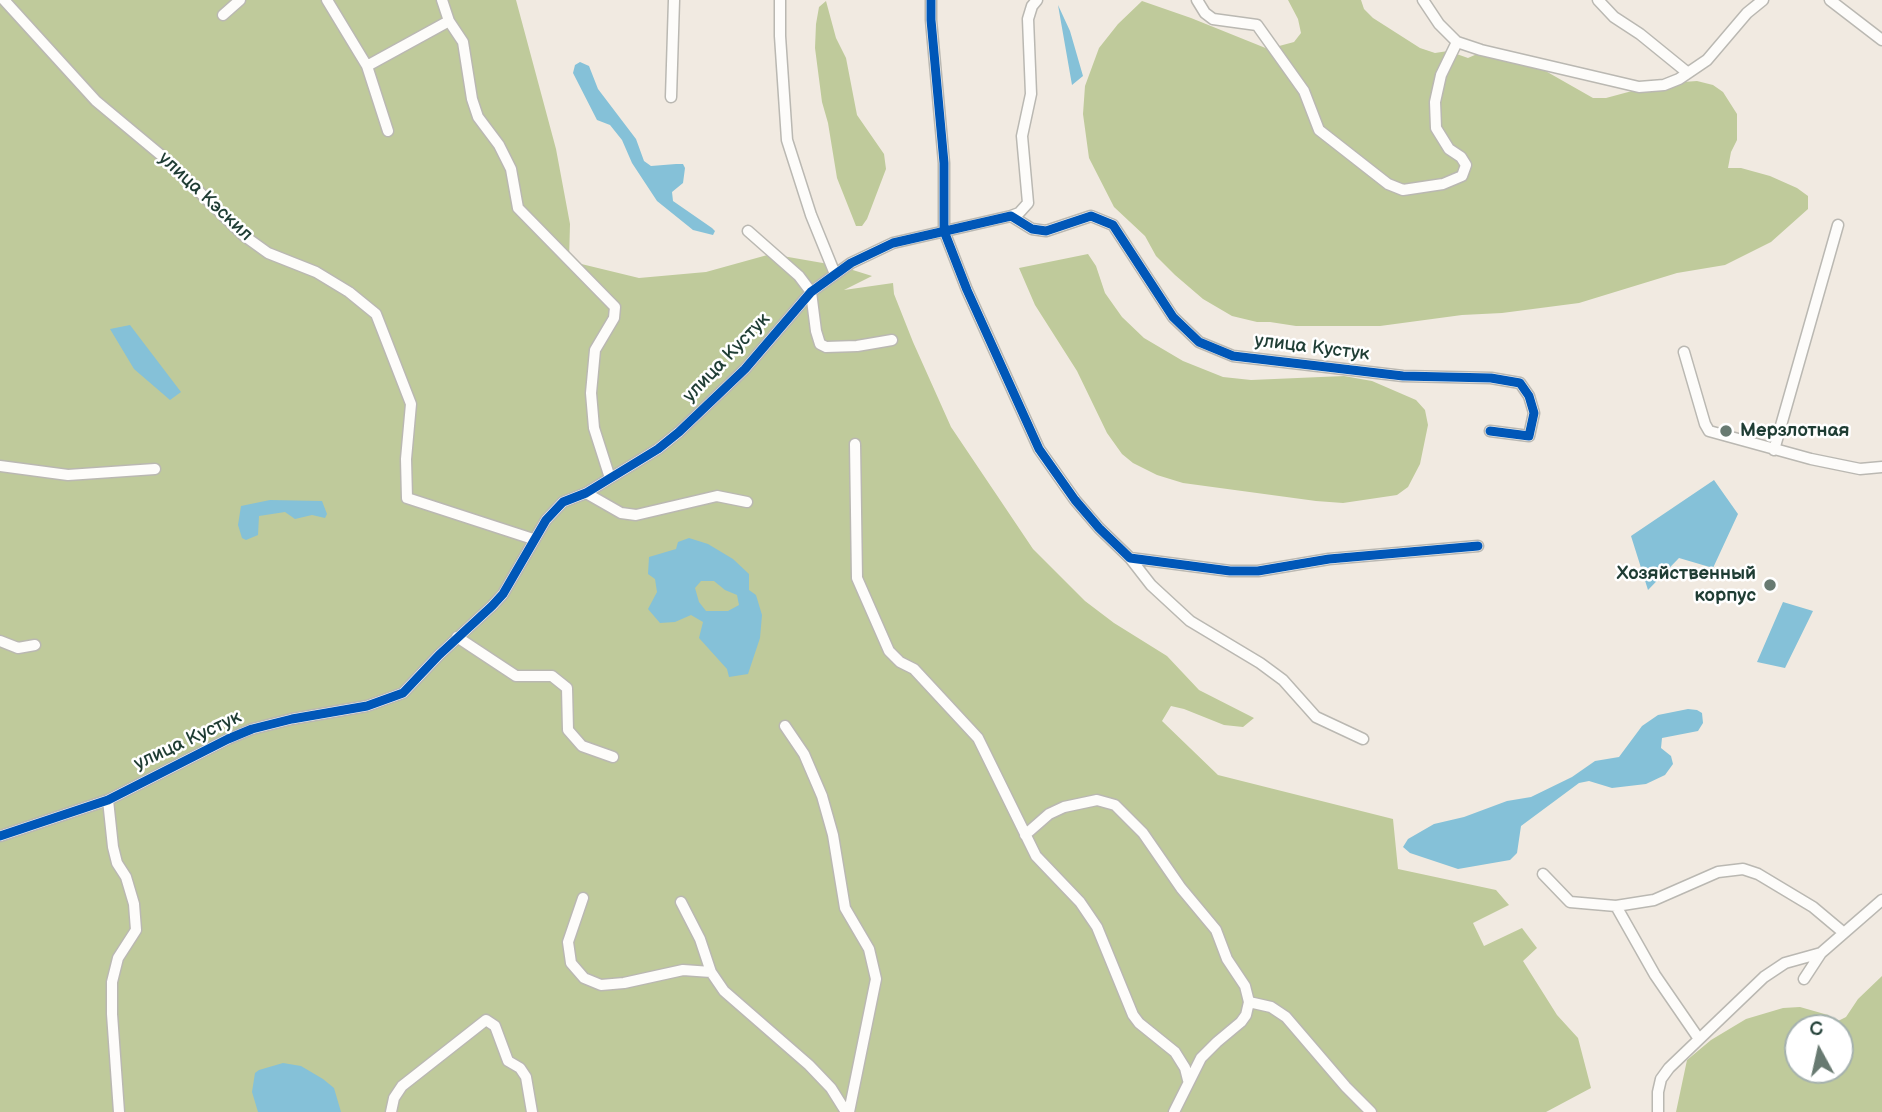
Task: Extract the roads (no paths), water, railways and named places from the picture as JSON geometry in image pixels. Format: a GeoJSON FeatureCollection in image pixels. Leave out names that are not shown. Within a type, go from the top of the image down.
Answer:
{"type":"FeatureCollection","features":[{"type":"Feature","properties":{"kind":"street","name":"улица Кэскил"},"geometry":{"type":"LineString","coordinates":[[4,0],[96,102],[169,161],[243,235],[268,253],[316,272],[349,292],[376,314],[411,404],[406,459],[407,498],[533,539]]}},
{"type":"Feature","properties":{"kind":"street"},"geometry":{"type":"LineString","coordinates":[[223,15],[240,0]]}},
{"type":"Feature","properties":{"kind":"street"},"geometry":{"type":"LineString","coordinates":[[327,0],[367,66],[388,131]]}},
{"type":"Feature","properties":{"kind":"street"},"geometry":{"type":"LineString","coordinates":[[442,0],[449,22],[463,41],[472,99],[478,117],[499,145],[511,169],[518,208],[615,307],[614,318],[595,351],[591,393],[594,428],[610,478]]}},
{"type":"Feature","properties":{"kind":"street"},"geometry":{"type":"LineString","coordinates":[[671,97],[674,0]]}},
{"type":"Feature","properties":{"kind":"street"},"geometry":{"type":"LineString","coordinates":[[780,0],[779,36],[787,140],[811,215],[835,274]]}},
{"type":"Feature","properties":{"kind":"street"},"geometry":{"type":"LineString","coordinates":[[931,0],[944,163],[944,231],[967,290],[1039,449],[1075,499],[1130,558],[1151,585],[1189,621],[1260,663],[1283,680],[1316,717],[1363,739]]}},
{"type":"Feature","properties":{"kind":"street"},"geometry":{"type":"LineString","coordinates":[[1011,216],[1019,213],[1028,203],[1022,136],[1031,94],[1028,19],[1037,0]]}},
{"type":"Feature","properties":{"kind":"street"},"geometry":{"type":"LineString","coordinates":[[1198,0],[1205,13],[1213,19],[1257,25],[1304,91],[1319,130],[1388,184],[1403,190],[1443,184],[1462,176],[1466,165],[1461,157],[1449,149],[1436,128],[1435,102],[1441,75],[1457,42]]}},
{"type":"Feature","properties":{"kind":"street"},"geometry":{"type":"LineString","coordinates":[[1423,0],[1439,24],[1457,42],[1639,88],[1664,85],[1707,60],[1747,13],[1763,0]]}},
{"type":"Feature","properties":{"kind":"street"},"geometry":{"type":"LineString","coordinates":[[1598,0],[1614,17],[1640,34],[1688,73]]}},
{"type":"Feature","properties":{"kind":"street"},"geometry":{"type":"LineString","coordinates":[[1831,0],[1882,40]]}},
{"type":"Feature","properties":{"kind":"street"},"geometry":{"type":"LineString","coordinates":[[367,66],[449,22]]}},
{"type":"Feature","properties":{"kind":"street","name":"улица Кустук"},"geometry":{"type":"LineString","coordinates":[[0,836],[108,800],[252,729],[367,706],[403,693],[503,594],[533,539],[546,520],[564,502],[658,449],[745,369],[811,292],[870,253],[893,243],[1011,216],[1032,229],[1046,231],[1091,216],[1113,225],[1173,317],[1199,342],[1233,356],[1403,376],[1491,379],[1520,383],[1529,396],[1534,412],[1529,436],[1490,431]]}},
{"type":"Feature","properties":{"kind":"street"},"geometry":{"type":"LineString","coordinates":[[1774,450],[1838,225]]}},
{"type":"Feature","properties":{"kind":"street"},"geometry":{"type":"LineString","coordinates":[[748,231],[799,276],[811,292],[820,344],[836,347],[877,344],[892,340]]}},
{"type":"Feature","properties":{"kind":"street"},"geometry":{"type":"LineString","coordinates":[[1684,352],[1709,431],[1774,450],[1860,469],[1882,467]]}},
{"type":"Feature","properties":{"kind":"street"},"geometry":{"type":"LineString","coordinates":[[855,444],[857,578],[889,651],[900,662],[914,669],[978,738],[1037,856],[1080,902],[1097,927],[1133,1015],[1175,1052],[1185,1068],[1188,1080]]}},
{"type":"Feature","properties":{"kind":"street"},"geometry":{"type":"LineString","coordinates":[[0,466],[68,475],[155,469]]}},
{"type":"Feature","properties":{"kind":"street"},"geometry":{"type":"LineString","coordinates":[[586,492],[621,513],[636,515],[717,496],[747,502]]}},
{"type":"Feature","properties":{"kind":"street"},"geometry":{"type":"LineString","coordinates":[[1130,558],[1230,571],[1258,571],[1329,559],[1478,545]]}},
{"type":"Feature","properties":{"kind":"street"},"geometry":{"type":"LineString","coordinates":[[457,637],[516,676],[552,676],[567,688],[568,730],[582,746],[613,757]]}},
{"type":"Feature","properties":{"kind":"street"},"geometry":{"type":"LineString","coordinates":[[0,641],[18,648],[35,645]]}},
{"type":"Feature","properties":{"kind":"street"},"geometry":{"type":"LineString","coordinates":[[785,726],[804,754],[822,796],[833,835],[845,908],[869,949],[876,979],[848,1112]]}},
{"type":"Feature","properties":{"kind":"street"},"geometry":{"type":"LineString","coordinates":[[108,800],[113,847],[134,904],[136,930],[118,958],[111,982],[119,1112]]}},
{"type":"Feature","properties":{"kind":"street"},"geometry":{"type":"LineString","coordinates":[[1025,835],[1049,814],[1064,807],[1097,800],[1115,805],[1136,825],[1181,888],[1216,930],[1232,969],[1245,986],[1249,1003],[1241,1022],[1207,1051],[1188,1080],[1174,1112]]}},
{"type":"Feature","properties":{"kind":"street"},"geometry":{"type":"LineString","coordinates":[[1543,874],[1570,902],[1616,906],[1654,901],[1717,872],[1743,869],[1758,874],[1803,901],[1844,933]]}},
{"type":"Feature","properties":{"kind":"street"},"geometry":{"type":"LineString","coordinates":[[583,898],[568,942],[571,963],[583,978],[601,985],[624,983],[683,970],[711,972]]}},
{"type":"Feature","properties":{"kind":"street"},"geometry":{"type":"LineString","coordinates":[[1804,979],[1821,953],[1882,900]]}},
{"type":"Feature","properties":{"kind":"street"},"geometry":{"type":"LineString","coordinates":[[681,902],[700,939],[711,972],[724,991],[777,1035],[823,1080],[848,1112]]}},
{"type":"Feature","properties":{"kind":"street"},"geometry":{"type":"LineString","coordinates":[[1616,906],[1654,975],[1699,1039]]}},
{"type":"Feature","properties":{"kind":"street"},"geometry":{"type":"LineString","coordinates":[[1658,1112],[1661,1079],[1669,1068],[1764,977],[1785,963],[1821,953]]}},
{"type":"Feature","properties":{"kind":"street"},"geometry":{"type":"LineString","coordinates":[[1249,1003],[1271,1007],[1286,1017],[1371,1112]]}},
{"type":"Feature","properties":{"kind":"street"},"geometry":{"type":"LineString","coordinates":[[391,1112],[394,1098],[402,1086],[486,1020],[495,1026],[508,1061],[520,1068],[526,1077],[532,1112]]}},
{"type":"Feature","properties":{"kind":"water"},"geometry":{"type":"Polygon","coordinates":[[[1058,5],[1070,31],[1083,76],[1072,85],[1058,5]]]}},
{"type":"Feature","properties":{"kind":"water"},"geometry":{"type":"Polygon","coordinates":[[[580,62],[589,66],[598,89],[636,139],[644,161],[651,166],[683,164],[683,183],[672,192],[673,201],[712,228],[715,231],[713,235],[693,230],[657,201],[632,163],[622,140],[610,125],[597,120],[573,73],[575,65],[580,62]]]}},
{"type":"Feature","properties":{"kind":"water"},"geometry":{"type":"Polygon","coordinates":[[[130,325],[181,392],[170,400],[134,369],[110,329],[130,325]]]}},
{"type":"Feature","properties":{"kind":"water"},"geometry":{"type":"Polygon","coordinates":[[[1714,480],[1738,514],[1713,568],[1679,558],[1648,590],[1631,536],[1714,480]]]}},
{"type":"Feature","properties":{"kind":"water"},"geometry":{"type":"Polygon","coordinates":[[[270,500],[322,501],[327,514],[325,518],[312,515],[295,519],[285,512],[259,516],[258,535],[246,540],[242,538],[238,525],[241,506],[270,500]]]}},
{"type":"Feature","properties":{"kind":"water"},"geometry":{"type":"Polygon","coordinates":[[[689,538],[708,544],[733,559],[749,574],[749,590],[756,595],[762,615],[760,638],[748,674],[729,677],[727,669],[699,638],[703,622],[691,615],[675,622],[660,623],[648,609],[657,592],[655,579],[648,574],[649,557],[676,549],[678,542],[689,538]],[[701,581],[695,588],[699,602],[706,611],[728,611],[739,605],[737,595],[714,581],[701,581]]]}},
{"type":"Feature","properties":{"kind":"water"},"geometry":{"type":"Polygon","coordinates":[[[1783,602],[1813,611],[1785,668],[1757,662],[1783,602]]]}},
{"type":"Feature","properties":{"kind":"water"},"geometry":{"type":"Polygon","coordinates":[[[1688,709],[1702,713],[1703,723],[1698,731],[1662,738],[1661,748],[1671,756],[1673,764],[1665,775],[1646,784],[1612,788],[1589,781],[1579,783],[1521,826],[1517,853],[1510,860],[1458,869],[1410,853],[1403,847],[1408,839],[1434,824],[1464,817],[1507,801],[1531,797],[1572,777],[1595,761],[1619,757],[1642,726],[1658,715],[1688,709]]]}},
{"type":"Feature","properties":{"kind":"water"},"geometry":{"type":"Polygon","coordinates":[[[283,1063],[301,1066],[334,1088],[341,1112],[258,1112],[252,1092],[255,1073],[283,1063]]]}},
{"type":"Feature","properties":{"kind":"place","name":"Мерзлотная"},"geometry":{"type":"Point","coordinates":[1726,431]}},
{"type":"Feature","properties":{"kind":"place","name":"Хозяйственный корпус"},"geometry":{"type":"Point","coordinates":[1770,585]}}]}
